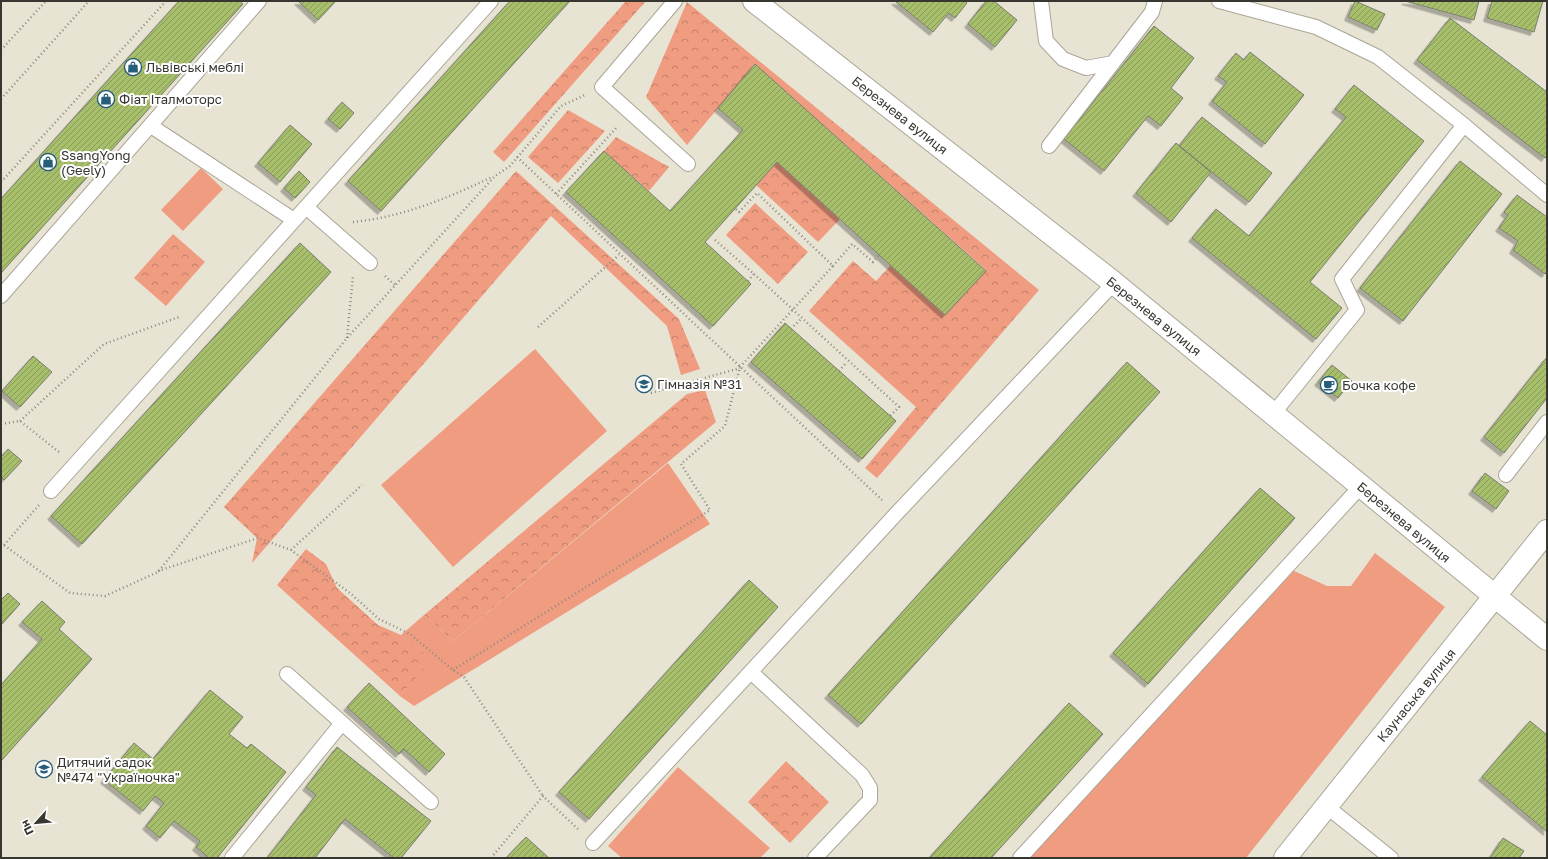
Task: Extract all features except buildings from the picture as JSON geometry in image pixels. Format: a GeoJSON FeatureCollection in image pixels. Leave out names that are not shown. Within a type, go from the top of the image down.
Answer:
{"type":"FeatureCollection","features":[{"type":"Feature","properties":{"kind":"street","name":"Березнева вулиця"},"geometry":{"type":"LineString","coordinates":[[754,1],[1114,283],[1547,639]]}},
{"type":"Feature","properties":{"kind":"street","name":"Каунаська вулиця"},"geometry":{"type":"LineString","coordinates":[[1285,858],[1547,531]]}},
{"type":"Feature","properties":{"kind":"lane"},"geometry":{"type":"LineString","coordinates":[[1,296],[259,1]]}},
{"type":"Feature","properties":{"kind":"lane"},"geometry":{"type":"LineString","coordinates":[[51,491],[491,1]]}},
{"type":"Feature","properties":{"kind":"lane"},"geometry":{"type":"LineString","coordinates":[[675,1],[602,87],[688,164]]}},
{"type":"Feature","properties":{"kind":"lane"},"geometry":{"type":"LineString","coordinates":[[1041,1],[1046,41],[1063,59],[1086,68],[1113,63]]}},
{"type":"Feature","properties":{"kind":"lane"},"geometry":{"type":"LineString","coordinates":[[1048,146],[1152,12],[1155,1]]}},
{"type":"Feature","properties":{"kind":"lane"},"geometry":{"type":"LineString","coordinates":[[1219,1],[1316,27],[1378,57],[1464,125],[1547,195]]}},
{"type":"Feature","properties":{"kind":"lane"},"geometry":{"type":"LineString","coordinates":[[1273,414],[1357,310],[1342,279],[1464,125]]}},
{"type":"Feature","properties":{"kind":"lane"},"geometry":{"type":"LineString","coordinates":[[151,126],[294,220]]}},
{"type":"Feature","properties":{"kind":"lane"},"geometry":{"type":"LineString","coordinates":[[306,207],[370,263]]}},
{"type":"Feature","properties":{"kind":"lane"},"geometry":{"type":"LineString","coordinates":[[593,843],[896,514],[1114,283]]}},
{"type":"Feature","properties":{"kind":"lane"},"geometry":{"type":"LineString","coordinates":[[1506,475],[1547,422]]}},
{"type":"Feature","properties":{"kind":"lane"},"geometry":{"type":"LineString","coordinates":[[1020,858],[1361,486]]}},
{"type":"Feature","properties":{"kind":"lane"},"geometry":{"type":"LineString","coordinates":[[751,672],[862,775],[870,788],[870,800],[815,858]]}},
{"type":"Feature","properties":{"kind":"lane"},"geometry":{"type":"LineString","coordinates":[[287,674],[431,802]]}},
{"type":"Feature","properties":{"kind":"lane"},"geometry":{"type":"LineString","coordinates":[[232,858],[342,723]]}},
{"type":"Feature","properties":{"kind":"lane"},"geometry":{"type":"LineString","coordinates":[[1326,806],[1391,858]]}},
{"type":"Feature","properties":{"kind":"path"},"geometry":{"type":"LineString","coordinates":[[1,50],[46,1]]}},
{"type":"Feature","properties":{"kind":"path"},"geometry":{"type":"LineString","coordinates":[[1,99],[89,1]]}},
{"type":"Feature","properties":{"kind":"path"},"geometry":{"type":"LineString","coordinates":[[1,182],[166,1]]}},
{"type":"Feature","properties":{"kind":"path"},"geometry":{"type":"LineString","coordinates":[[327,224],[379,219],[445,199],[495,176],[510,166],[561,106],[602,87]]}},
{"type":"Feature","properties":{"kind":"path"},"geometry":{"type":"LineString","coordinates":[[556,194],[630,112]]}},
{"type":"Feature","properties":{"kind":"path"},"geometry":{"type":"LineString","coordinates":[[517,157],[619,255],[896,514]]}},
{"type":"Feature","properties":{"kind":"path"},"geometry":{"type":"LineString","coordinates":[[158,572],[346,338],[495,176]]}},
{"type":"Feature","properties":{"kind":"path"},"geometry":{"type":"LineString","coordinates":[[735,208],[739,212],[757,193],[834,266]]}},
{"type":"Feature","properties":{"kind":"path"},"geometry":{"type":"LineString","coordinates":[[715,240],[754,274],[847,362],[899,407],[890,416]]}},
{"type":"Feature","properties":{"kind":"path"},"geometry":{"type":"LineString","coordinates":[[346,338],[354,274],[349,244]]}},
{"type":"Feature","properties":{"kind":"path"},"geometry":{"type":"LineString","coordinates":[[453,670],[710,510],[681,464],[725,426],[740,367],[834,266],[852,244],[873,262],[879,255]]}},
{"type":"Feature","properties":{"kind":"path"},"geometry":{"type":"LineString","coordinates":[[538,327],[619,255]]}},
{"type":"Feature","properties":{"kind":"path"},"geometry":{"type":"LineString","coordinates":[[748,281],[754,274]]}},
{"type":"Feature","properties":{"kind":"path"},"geometry":{"type":"LineString","coordinates":[[1,424],[20,421],[104,344],[184,315]]}},
{"type":"Feature","properties":{"kind":"path"},"geometry":{"type":"LineString","coordinates":[[791,329],[801,319]]}},
{"type":"Feature","properties":{"kind":"path"},"geometry":{"type":"LineString","coordinates":[[839,371],[847,362]]}},
{"type":"Feature","properties":{"kind":"path"},"geometry":{"type":"LineString","coordinates":[[650,393],[740,367]]}},
{"type":"Feature","properties":{"kind":"path"},"geometry":{"type":"LineString","coordinates":[[20,421],[74,465]]}},
{"type":"Feature","properties":{"kind":"path"},"geometry":{"type":"LineString","coordinates":[[291,550],[362,485]]}},
{"type":"Feature","properties":{"kind":"path"},"geometry":{"type":"LineString","coordinates":[[51,491],[3,544],[70,593],[105,596],[158,572],[258,538],[291,550],[350,593],[379,619],[410,634],[453,670],[464,677],[543,796],[593,843]]}},
{"type":"Feature","properties":{"kind":"path"},"geometry":{"type":"LineString","coordinates":[[491,858],[543,796]]}},
{"type":"Feature","properties":{"kind":"green space"},"geometry":{"type":"Polygon","coordinates":[[[626,1],[646,1],[504,162],[493,152],[626,1]]]}},
{"type":"Feature","properties":{"kind":"green space"},"geometry":{"type":"Polygon","coordinates":[[[687,2],[1039,290],[877,478],[865,468],[916,407],[809,311],[853,261],[876,281],[891,265],[945,314],[986,270],[755,64],[687,145],[646,97],[687,2]]]}},
{"type":"Feature","properties":{"kind":"green space"},"geometry":{"type":"Polygon","coordinates":[[[568,110],[605,131],[558,183],[528,157],[568,110]]]}},
{"type":"Feature","properties":{"kind":"green space"},"geometry":{"type":"Polygon","coordinates":[[[616,137],[669,167],[649,191],[604,151],[616,137]]]}},
{"type":"Feature","properties":{"kind":"green space"},"geometry":{"type":"Polygon","coordinates":[[[777,162],[840,219],[818,242],[756,185],[777,162]]]}},
{"type":"Feature","properties":{"kind":"green space"},"geometry":{"type":"Polygon","coordinates":[[[201,168],[223,189],[183,231],[161,210],[201,168]]]}},
{"type":"Feature","properties":{"kind":"green space"},"geometry":{"type":"Polygon","coordinates":[[[516,171],[679,319],[700,369],[681,375],[667,326],[551,216],[252,563],[257,538],[224,507],[516,171]]]}},
{"type":"Feature","properties":{"kind":"green space"},"geometry":{"type":"Polygon","coordinates":[[[755,203],[808,252],[778,284],[726,235],[755,203]]]}},
{"type":"Feature","properties":{"kind":"green space"},"geometry":{"type":"Polygon","coordinates":[[[173,234],[205,262],[166,306],[134,278],[173,234]]]}},
{"type":"Feature","properties":{"kind":"green space"},"geometry":{"type":"Polygon","coordinates":[[[535,349],[607,431],[453,567],[381,485],[535,349]]]}},
{"type":"Feature","properties":{"kind":"green space"},"geometry":{"type":"Polygon","coordinates":[[[705,390],[716,422],[453,641],[424,615],[687,394],[705,390]]]}},
{"type":"Feature","properties":{"kind":"green space"},"geometry":{"type":"Polygon","coordinates":[[[668,463],[710,524],[414,706],[400,696],[431,660],[401,635],[424,615],[453,641],[668,463]]]}},
{"type":"Feature","properties":{"kind":"green space"},"geometry":{"type":"Polygon","coordinates":[[[306,549],[326,564],[337,588],[378,625],[401,635],[432,660],[400,696],[277,585],[306,549]]]}},
{"type":"Feature","properties":{"kind":"green space"},"geometry":{"type":"Polygon","coordinates":[[[1375,553],[1445,607],[1246,858],[1028,858],[1292,570],[1327,586],[1351,586],[1375,553]]]}},
{"type":"Feature","properties":{"kind":"green space"},"geometry":{"type":"Polygon","coordinates":[[[786,761],[829,802],[790,843],[748,802],[786,761]]]}},
{"type":"Feature","properties":{"kind":"green space"},"geometry":{"type":"Polygon","coordinates":[[[678,767],[770,848],[760,858],[622,858],[608,846],[678,767]]]}},
{"type":"Feature","properties":{"kind":"place","name":"Львівські меблі"},"geometry":{"type":"Point","coordinates":[133,67]}},
{"type":"Feature","properties":{"kind":"place","name":"Фіат Італмоторс"},"geometry":{"type":"Point","coordinates":[106,99]}},
{"type":"Feature","properties":{"kind":"place","name":"SsangYong (Geely)"},"geometry":{"type":"Point","coordinates":[48,162]}},
{"type":"Feature","properties":{"kind":"place","name":"Гімназія №31"},"geometry":{"type":"Point","coordinates":[644,384]}},
{"type":"Feature","properties":{"kind":"place","name":"Бочка кофе"},"geometry":{"type":"Point","coordinates":[1329,385]}},
{"type":"Feature","properties":{"kind":"place","name":"Дитячий садок №474 \"Україночка\""},"geometry":{"type":"Point","coordinates":[44,769]}}]}
